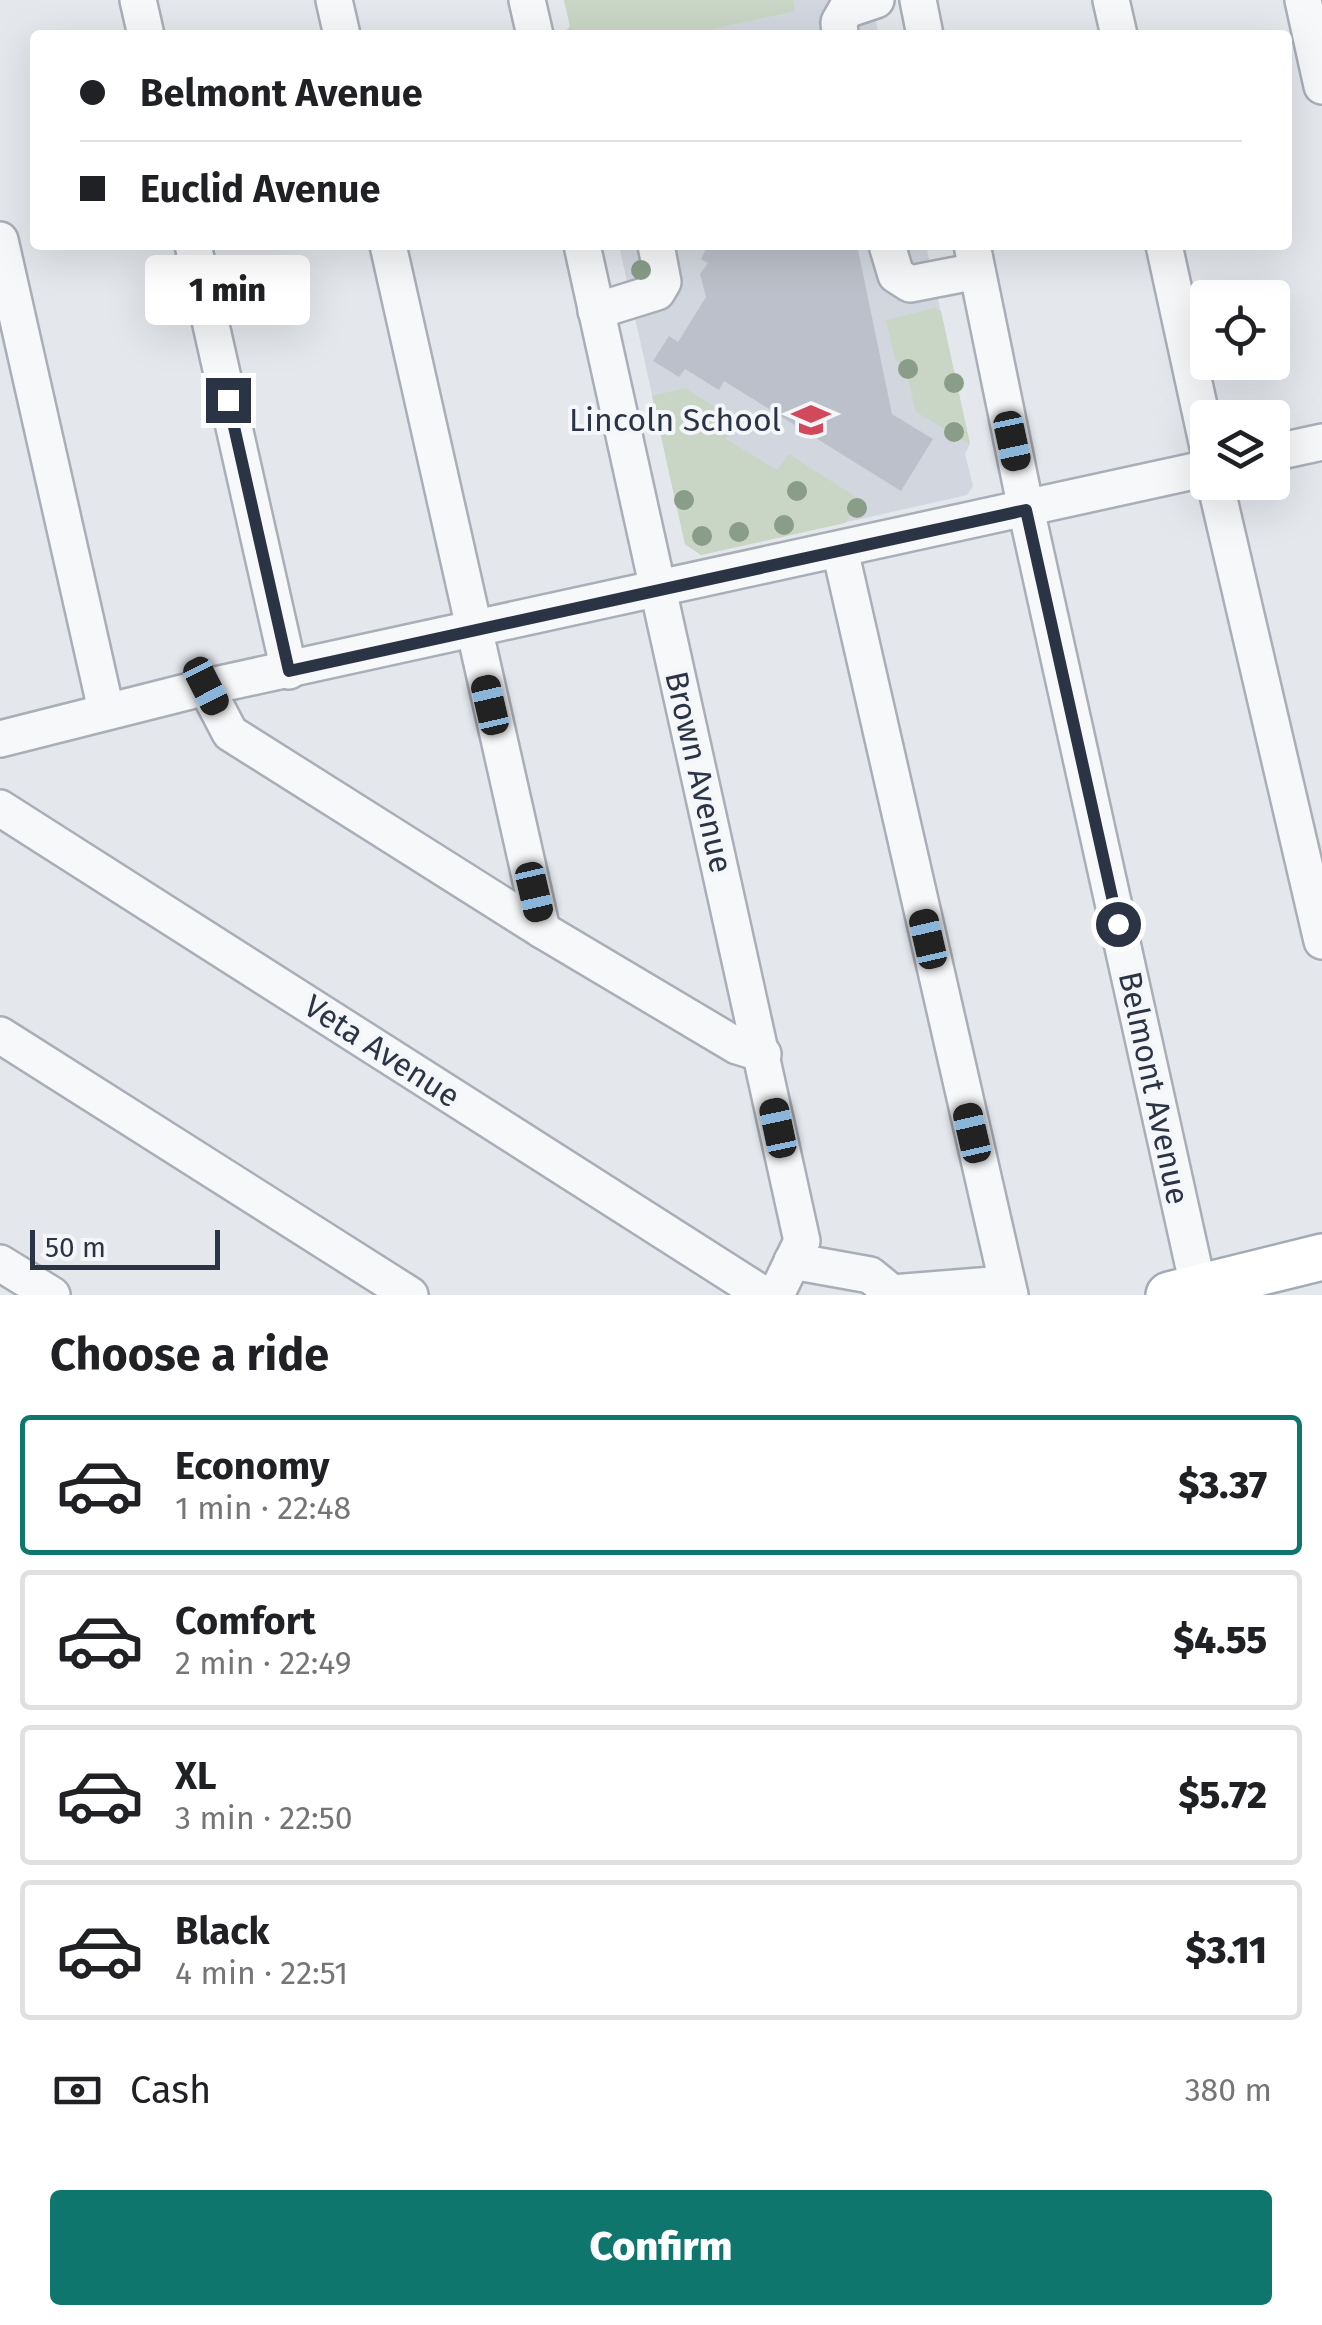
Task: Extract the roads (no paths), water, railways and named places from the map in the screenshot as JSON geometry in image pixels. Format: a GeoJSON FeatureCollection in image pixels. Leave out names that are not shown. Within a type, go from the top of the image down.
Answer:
{"type":"FeatureCollection","features":[{"type":"Feature","properties":{"kind":"main road"},"geometry":{"type":"LineString","coordinates":[[1183,1290],[1322,1257]]}},
{"type":"Feature","properties":{"kind":"street"},"geometry":{"type":"LineString","coordinates":[[138,0],[145,30]]}},
{"type":"Feature","properties":{"kind":"street"},"geometry":{"type":"LineString","coordinates":[[334,0],[341,30]]}},
{"type":"Feature","properties":{"kind":"street"},"geometry":{"type":"LineString","coordinates":[[527,0],[534,30]]}},
{"type":"Feature","properties":{"kind":"street"},"geometry":{"type":"LineString","coordinates":[[840,30],[839,22],[846,10],[876,0]]}},
{"type":"Feature","properties":{"kind":"street"},"geometry":{"type":"LineString","coordinates":[[918,0],[924,30]]}},
{"type":"Feature","properties":{"kind":"street"},"geometry":{"type":"LineString","coordinates":[[1111,0],[1118,30]]}},
{"type":"Feature","properties":{"kind":"street"},"geometry":{"type":"LineString","coordinates":[[1303,0],[1322,86]]}},
{"type":"Feature","properties":{"kind":"street"},"geometry":{"type":"LineString","coordinates":[[0,240],[106,710]]}},
{"type":"Feature","properties":{"kind":"street"},"geometry":{"type":"LineString","coordinates":[[194,250],[289,671]]}},
{"type":"Feature","properties":{"kind":"street"},"geometry":{"type":"LineString","coordinates":[[389,250],[542,930]]}},
{"type":"Feature","properties":{"kind":"street","name":"Brown Avenue"},"geometry":{"type":"LineString","coordinates":[[583,250],[802,1241],[776,1295]]}},
{"type":"Feature","properties":{"kind":"street"},"geometry":{"type":"LineString","coordinates":[[596,312],[657,292],[662,282],[657,250]]}},
{"type":"Feature","properties":{"kind":"street"},"geometry":{"type":"LineString","coordinates":[[888,250],[896,275],[910,284],[975,258]]}},
{"type":"Feature","properties":{"kind":"street"},"geometry":{"type":"LineString","coordinates":[[1165,250],[1198,400]]}},
{"type":"Feature","properties":{"kind":"street","name":"Belmont Avenue"},"geometry":{"type":"LineString","coordinates":[[975,258],[1183,1290]]}},
{"type":"Feature","properties":{"kind":"street"},"geometry":{"type":"LineString","coordinates":[[1290,449],[1322,442]]}},
{"type":"Feature","properties":{"kind":"street"},"geometry":{"type":"LineString","coordinates":[[0,738],[206,686],[1190,472]]}},
{"type":"Feature","properties":{"kind":"street"},"geometry":{"type":"LineString","coordinates":[[1220,500],[1322,941]]}},
{"type":"Feature","properties":{"kind":"street"},"geometry":{"type":"LineString","coordinates":[[840,550],[1009,1292]]}},
{"type":"Feature","properties":{"kind":"street"},"geometry":{"type":"LineString","coordinates":[[206,686],[230,734],[542,930],[737,1046],[763,1054]]}},
{"type":"Feature","properties":{"kind":"street","name":"Veta Avenue"},"geometry":{"type":"LineString","coordinates":[[0,808],[764,1295]]}},
{"type":"Feature","properties":{"kind":"street"},"geometry":{"type":"LineString","coordinates":[[0,1035],[410,1295]]}},
{"type":"Feature","properties":{"kind":"street"},"geometry":{"type":"LineString","coordinates":[[792,1261],[870,1275],[892,1293],[992,1285],[1009,1292]]}},
{"type":"Feature","properties":{"kind":"street"},"geometry":{"type":"LineString","coordinates":[[0,1263],[52,1295]]}},
{"type":"Feature","properties":{"kind":"place","name":"Lincoln School"},"geometry":{"type":"Point","coordinates":[811,420]}}]}
